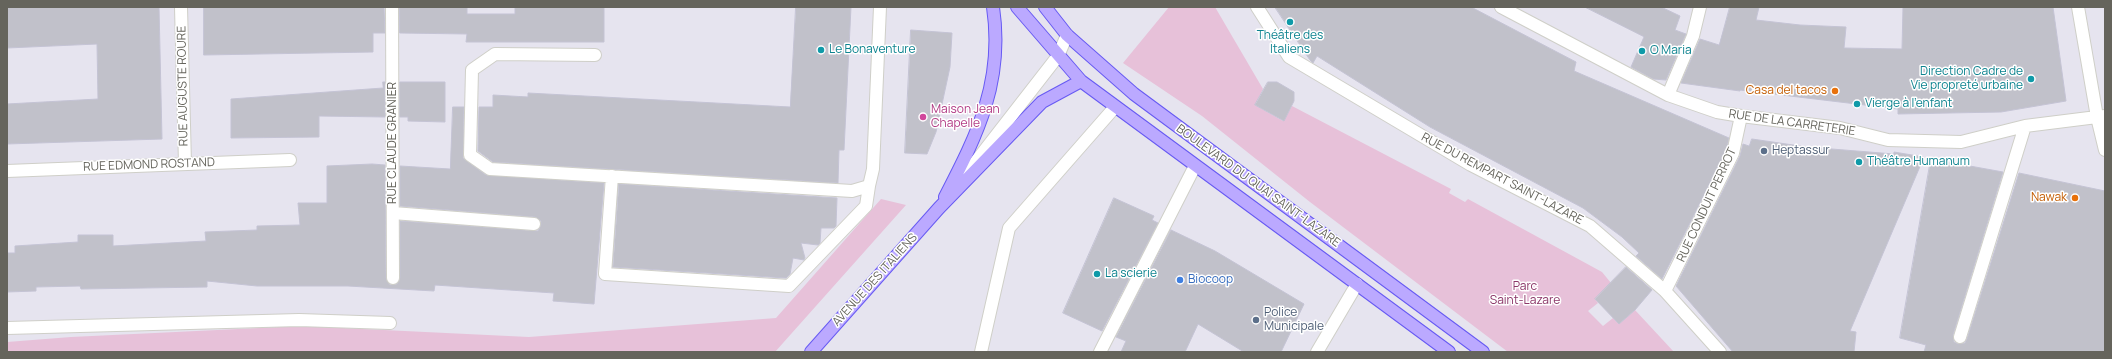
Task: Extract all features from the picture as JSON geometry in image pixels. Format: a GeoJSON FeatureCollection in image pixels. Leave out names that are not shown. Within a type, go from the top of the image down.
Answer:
{"type":"FeatureCollection","features":[{"type":"Feature","properties":{"kind":"main road","name":"AVENUE DES ITALIENS"},"geometry":{"type":"LineString","coordinates":[[939,208],[971,147],[990,94],[996,66],[997,40],[994,7]]}},
{"type":"Feature","properties":{"kind":"main road","name":"BOULEVARD DU QUAI SAINT-LAZARE"},"geometry":{"type":"LineString","coordinates":[[1017,7],[1081,81],[1449,352]]}},
{"type":"Feature","properties":{"kind":"main road","name":"BOULEVARD DU QUAI SAINT-LAZARE"},"geometry":{"type":"LineString","coordinates":[[1045,7],[1067,35],[1117,80],[1185,133],[1483,352]]}},
{"type":"Feature","properties":{"kind":"main road","name":"AVENUE DES ITALIENS"},"geometry":{"type":"LineString","coordinates":[[811,352],[939,208],[1042,102],[1081,81]]}},
{"type":"Feature","properties":{"kind":"street","name":"RUE AUGUSTE ROURE"},"geometry":{"type":"LineString","coordinates":[[181,7],[185,164]]}},
{"type":"Feature","properties":{"kind":"street","name":"RUE CLAUDE GRANIER"},"geometry":{"type":"LineString","coordinates":[[392,7],[393,278]]}},
{"type":"Feature","properties":{"kind":"street"},"geometry":{"type":"LineString","coordinates":[[612,176],[605,274],[789,286],[866,206],[868,186],[873,169],[880,7]]}},
{"type":"Feature","properties":{"kind":"street","name":"RUE DU REMPART SAINT-LAZARE"},"geometry":{"type":"LineString","coordinates":[[1256,7],[1288,57],[1471,165],[1590,226],[1665,291],[1720,352]]}},
{"type":"Feature","properties":{"kind":"street","name":"RUE DE LA CARRETERIE"},"geometry":{"type":"LineString","coordinates":[[1501,7],[1668,96],[1717,112],[1840,128],[1888,140],[1921,142],[1961,142],[2025,126],[2101,116]]}},
{"type":"Feature","properties":{"kind":"street"},"geometry":{"type":"LineString","coordinates":[[1668,96],[1692,36],[1700,7]]}},
{"type":"Feature","properties":{"kind":"street"},"geometry":{"type":"LineString","coordinates":[[2078,7],[2101,116],[2105,150]]}},
{"type":"Feature","properties":{"kind":"street"},"geometry":{"type":"LineString","coordinates":[[939,208],[1058,56],[1067,35]]}},
{"type":"Feature","properties":{"kind":"street"},"geometry":{"type":"LineString","coordinates":[[595,55],[495,54],[472,70],[470,155],[490,168],[852,191],[868,186]]}},
{"type":"Feature","properties":{"kind":"street"},"geometry":{"type":"LineString","coordinates":[[981,352],[1009,228],[1115,107]]}},
{"type":"Feature","properties":{"kind":"street","name":"RUE CONDUIT PERROT"},"geometry":{"type":"LineString","coordinates":[[1665,291],[1733,153],[1741,116]]}},
{"type":"Feature","properties":{"kind":"street"},"geometry":{"type":"LineString","coordinates":[[1960,338],[2025,126]]}},
{"type":"Feature","properties":{"kind":"street","name":"RUE EDMOND ROSTAND"},"geometry":{"type":"LineString","coordinates":[[7,171],[290,160]]}},
{"type":"Feature","properties":{"kind":"street"},"geometry":{"type":"LineString","coordinates":[[1100,352],[1195,166]]}},
{"type":"Feature","properties":{"kind":"street"},"geometry":{"type":"LineString","coordinates":[[393,213],[534,224]]}},
{"type":"Feature","properties":{"kind":"street"},"geometry":{"type":"LineString","coordinates":[[1317,352],[1357,284]]}},
{"type":"Feature","properties":{"kind":"street"},"geometry":{"type":"LineString","coordinates":[[7,328],[299,320],[390,323]]}},
{"type":"Feature","properties":{"kind":"green space","name":"Parc Saint-Lazare"},"geometry":{"type":"Polygon","coordinates":[[[1169,7],[1215,7],[1263,89],[1255,105],[1283,121],[1292,106],[1451,189],[1449,193],[1465,202],[1468,199],[1602,272],[1611,283],[1595,299],[1598,303],[1588,311],[1603,326],[1613,318],[1619,324],[1635,310],[1674,352],[1508,352],[1310,202],[1202,116],[1123,63],[1169,7]]]}},
{"type":"Feature","properties":{"kind":"green space"},"geometry":{"type":"Polygon","coordinates":[[[881,199],[906,205],[775,352],[7,352],[7,342],[71,337],[301,326],[529,337],[776,318],[881,199]]]}},
{"type":"Feature","properties":{"kind":"building"},"geometry":{"type":"Polygon","coordinates":[[[7,7],[159,7],[162,139],[7,144],[7,104],[98,99],[97,44],[7,48],[7,7]]]}},
{"type":"Feature","properties":{"kind":"building"},"geometry":{"type":"Polygon","coordinates":[[[204,7],[384,7],[385,33],[373,33],[373,52],[204,55],[204,7]]]}},
{"type":"Feature","properties":{"kind":"building"},"geometry":{"type":"Polygon","coordinates":[[[400,7],[467,7],[467,14],[515,14],[515,7],[604,7],[604,42],[466,42],[467,34],[400,33],[400,7]]]}},
{"type":"Feature","properties":{"kind":"building","name":"Le Bonaventure"},"geometry":{"type":"Polygon","coordinates":[[[796,7],[851,7],[844,150],[839,150],[838,183],[493,162],[478,151],[479,107],[493,107],[493,95],[528,97],[528,93],[790,107],[796,7]]]}},
{"type":"Feature","properties":{"kind":"building"},"geometry":{"type":"Polygon","coordinates":[[[1275,7],[1471,7],[1576,62],[1574,71],[1729,138],[1726,151],[1662,279],[1636,256],[1639,253],[1622,237],[1583,208],[1430,127],[1317,56],[1313,63],[1275,7]]]}},
{"type":"Feature","properties":{"kind":"building"},"geometry":{"type":"Polygon","coordinates":[[[1585,7],[1661,7],[1680,16],[1675,30],[1686,34],[1666,80],[1653,79],[1631,67],[1644,37],[1585,7]]]}},
{"type":"Feature","properties":{"kind":"building"},"geometry":{"type":"Polygon","coordinates":[[[1730,7],[1759,7],[1756,20],[1800,25],[1846,27],[1844,48],[1902,49],[1903,7],[2053,7],[2066,101],[2001,112],[1898,114],[1898,109],[1681,83],[1700,39],[1719,45],[1730,7]]]}},
{"type":"Feature","properties":{"kind":"building"},"geometry":{"type":"Polygon","coordinates":[[[911,30],[952,33],[950,67],[936,132],[927,154],[905,153],[911,30]]]}},
{"type":"Feature","properties":{"kind":"building"},"geometry":{"type":"Polygon","coordinates":[[[383,82],[385,82],[385,117],[319,116],[319,137],[231,138],[231,99],[383,88],[383,82]]]}},
{"type":"Feature","properties":{"kind":"building"},"geometry":{"type":"Polygon","coordinates":[[[400,82],[445,82],[445,122],[408,121],[408,117],[400,117],[400,82]]]}},
{"type":"Feature","properties":{"kind":"building"},"geometry":{"type":"Polygon","coordinates":[[[1268,82],[1277,82],[1294,92],[1294,101],[1284,121],[1255,105],[1268,82]]]}},
{"type":"Feature","properties":{"kind":"building"},"geometry":{"type":"Polygon","coordinates":[[[453,107],[464,107],[463,158],[486,175],[604,183],[594,304],[553,301],[554,293],[435,285],[434,291],[348,286],[257,286],[207,281],[207,287],[81,289],[80,286],[36,287],[36,291],[7,292],[7,253],[15,253],[15,246],[78,242],[78,235],[113,235],[113,246],[206,241],[205,232],[257,230],[257,226],[300,225],[298,203],[327,203],[327,166],[372,164],[385,165],[386,278],[390,285],[397,284],[400,278],[400,221],[538,231],[541,221],[535,217],[400,206],[400,166],[450,169],[453,107]]]}},
{"type":"Feature","properties":{"kind":"building"},"geometry":{"type":"Polygon","coordinates":[[[1752,139],[1807,147],[1894,154],[1894,152],[1924,157],[1850,331],[1856,332],[1854,352],[1733,352],[1676,286],[1740,156],[1743,144],[1749,146],[1752,139]]]}},
{"type":"Feature","properties":{"kind":"building"},"geometry":{"type":"Polygon","coordinates":[[[1931,159],[2003,172],[1953,335],[1954,342],[1958,344],[1965,343],[1967,339],[2019,173],[2105,191],[2105,352],[1924,352],[1926,345],[1900,338],[1931,159]]]}},
{"type":"Feature","properties":{"kind":"building"},"geometry":{"type":"Polygon","coordinates":[[[619,184],[837,198],[836,226],[834,228],[821,228],[820,243],[818,245],[801,243],[805,258],[804,260],[793,258],[790,274],[786,278],[613,267],[619,184]]]}},
{"type":"Feature","properties":{"kind":"building"},"geometry":{"type":"Polygon","coordinates":[[[1114,198],[1154,216],[1152,220],[1158,223],[1102,331],[1063,313],[1114,198]]]}},
{"type":"Feature","properties":{"kind":"building"},"geometry":{"type":"Polygon","coordinates":[[[1171,230],[1215,251],[1304,304],[1281,352],[1244,352],[1198,324],[1185,352],[1121,352],[1126,341],[1116,337],[1171,230]]]}},
{"type":"Feature","properties":{"kind":"building"},"geometry":{"type":"Polygon","coordinates":[[[1626,267],[1652,290],[1635,310],[1619,324],[1595,299],[1626,267]]]}},
{"type":"Feature","properties":{"kind":"place","name":"Théâtre des Italiens"},"geometry":{"type":"Point","coordinates":[1290,22]}},
{"type":"Feature","properties":{"kind":"place","name":"Le Bonaventure"},"geometry":{"type":"Point","coordinates":[821,50]}},
{"type":"Feature","properties":{"kind":"place","name":"O Maria"},"geometry":{"type":"Point","coordinates":[1642,51]}},
{"type":"Feature","properties":{"kind":"place","name":"Direction Cadre de Vie propreté urbaine"},"geometry":{"type":"Point","coordinates":[2031,79]}},
{"type":"Feature","properties":{"kind":"place","name":"Casa del tacos"},"geometry":{"type":"Point","coordinates":[1835,91]}},
{"type":"Feature","properties":{"kind":"place","name":"Vierge à l'enfant"},"geometry":{"type":"Point","coordinates":[1857,104]}},
{"type":"Feature","properties":{"kind":"place","name":"Maison Jean Chapelle"},"geometry":{"type":"Point","coordinates":[923,117]}},
{"type":"Feature","properties":{"kind":"place","name":"Heptassur"},"geometry":{"type":"Point","coordinates":[1764,151]}},
{"type":"Feature","properties":{"kind":"place","name":"Théâtre Humanum"},"geometry":{"type":"Point","coordinates":[1859,162]}},
{"type":"Feature","properties":{"kind":"place","name":"Nawak"},"geometry":{"type":"Point","coordinates":[2075,198]}},
{"type":"Feature","properties":{"kind":"place","name":"La scierie"},"geometry":{"type":"Point","coordinates":[1097,274]}},
{"type":"Feature","properties":{"kind":"place","name":"Biocoop"},"geometry":{"type":"Point","coordinates":[1180,280]}},
{"type":"Feature","properties":{"kind":"place","name":"Police Municipale"},"geometry":{"type":"Point","coordinates":[1256,320]}}]}
